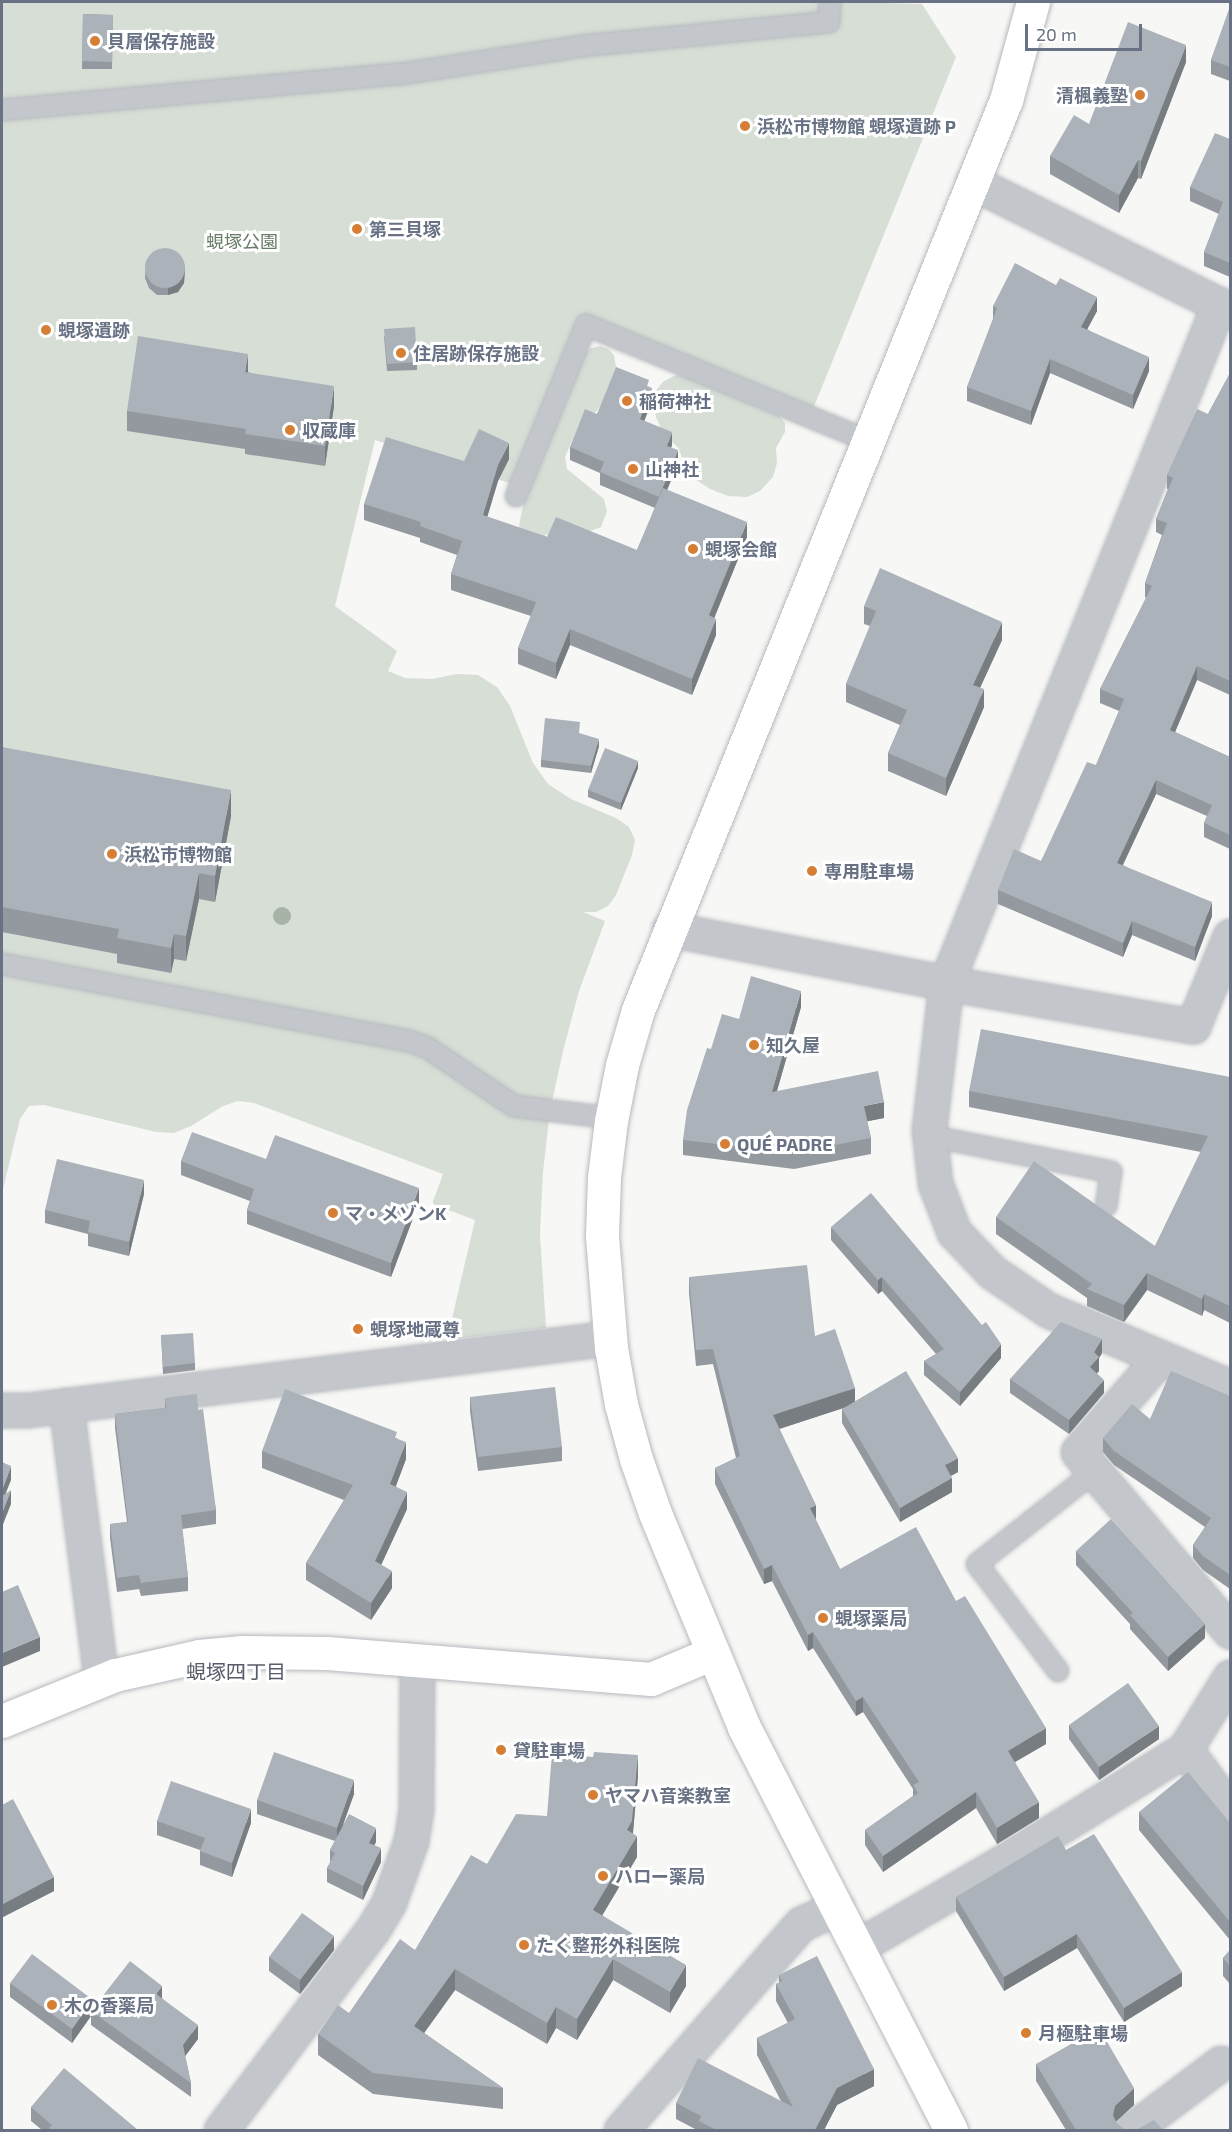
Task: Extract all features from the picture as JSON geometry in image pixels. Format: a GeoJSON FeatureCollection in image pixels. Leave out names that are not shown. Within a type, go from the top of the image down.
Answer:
{"type":"FeatureCollection","features":[{"type":"Feature","properties":{"kind":"street"},"geometry":{"type":"LineString","coordinates":[[951,2130],[744,1727],[655,1513],[636,1459],[621,1404],[609,1338],[602,1235],[604,1177],[622,1065],[638,1010],[1006,99],[1033,2]]}},
{"type":"Feature","properties":{"kind":"street"},"geometry":{"type":"LineString","coordinates":[[972,182],[1225,307],[946,983],[930,1136],[935,1183],[954,1233],[992,1272],[1048,1310],[1159,1359],[1230,1387]]}},
{"type":"Feature","properties":{"kind":"street"},"geometry":{"type":"LineString","coordinates":[[669,929],[946,983],[1193,1026],[1230,936]]}},
{"type":"Feature","properties":{"kind":"street"},"geometry":{"type":"LineString","coordinates":[[2,1410],[28,1410],[609,1338]]}},
{"type":"Feature","properties":{"kind":"street"},"geometry":{"type":"LineString","coordinates":[[1159,1359],[1078,1452],[1230,1631]]}},
{"type":"Feature","properties":{"kind":"street"},"geometry":{"type":"LineString","coordinates":[[66,1405],[101,1680]]}},
{"type":"Feature","properties":{"kind":"street"},"geometry":{"type":"LineString","coordinates":[[2,1720],[101,1680],[156,1664],[242,1652],[284,1650],[651,1679],[713,1653]]}},
{"type":"Feature","properties":{"kind":"street"},"geometry":{"type":"LineString","coordinates":[[221,2130],[373,1929],[402,1872],[411,1841],[416,1808],[417,1660]]}},
{"type":"Feature","properties":{"kind":"street"},"geometry":{"type":"LineString","coordinates":[[857,1947],[1003,1862],[1185,1749],[1230,1677]]}},
{"type":"Feature","properties":{"kind":"street"},"geometry":{"type":"LineString","coordinates":[[1185,1749],[1230,1810]]}},
{"type":"Feature","properties":{"kind":"street"},"geometry":{"type":"LineString","coordinates":[[621,2130],[801,1924],[837,1906]]}},
{"type":"Feature","properties":{"kind":"street"},"geometry":{"type":"LineString","coordinates":[[1132,2130],[1221,2063]]}},
{"type":"Feature","properties":{"kind":"lane"},"geometry":{"type":"LineString","coordinates":[[2,110],[401,74],[581,46],[829,22],[830,2]]}},
{"type":"Feature","properties":{"kind":"lane"},"geometry":{"type":"LineString","coordinates":[[516,496],[586,325],[867,440]]}},
{"type":"Feature","properties":{"kind":"lane"},"geometry":{"type":"LineString","coordinates":[[2,964],[410,1041],[428,1048],[514,1106],[612,1118]]}},
{"type":"Feature","properties":{"kind":"lane"},"geometry":{"type":"LineString","coordinates":[[930,1136],[1111,1172],[1106,1206]]}},
{"type":"Feature","properties":{"kind":"lane"},"geometry":{"type":"LineString","coordinates":[[1058,1671],[977,1564],[1095,1471]]}},
{"type":"Feature","properties":{"kind":"green space","name":"蜆塚公園"},"geometry":{"type":"Polygon","coordinates":[[[2,2],[854,2],[922,4],[956,57],[813,409],[590,318],[512,484],[375,440],[335,606],[397,651],[388,671],[405,678],[432,679],[457,674],[478,675],[497,687],[510,706],[533,763],[548,784],[571,799],[616,818],[629,827],[635,840],[632,855],[616,895],[608,906],[596,912],[583,912],[605,921],[579,991],[550,1111],[543,1172],[540,1234],[546,1328],[447,1340],[475,1220],[432,1204],[443,1174],[254,1103],[238,1101],[223,1106],[191,1126],[174,1133],[156,1132],[44,1105],[29,1106],[20,1119],[2,1193],[2,2]]]}},
{"type":"Feature","properties":{"kind":"green space"},"geometry":{"type":"Polygon","coordinates":[[[600,346],[608,349],[614,355],[616,367],[597,411],[579,425],[565,457],[567,469],[604,499],[607,511],[601,527],[588,532],[559,528],[537,540],[525,535],[519,526],[524,500],[582,358],[589,349],[600,346]]]}},
{"type":"Feature","properties":{"kind":"green space"},"geometry":{"type":"Polygon","coordinates":[[[676,375],[687,376],[779,416],[785,423],[785,432],[776,448],[777,463],[773,477],[760,491],[747,497],[728,496],[710,489],[695,479],[685,467],[679,449],[662,431],[656,417],[654,401],[657,389],[664,381],[676,375]]]}},
{"type":"Feature","properties":{"kind":"building"},"geometry":{"type":"Polygon","coordinates":[[[1230,9],[1230,67],[1211,60],[1230,9]]]}},
{"type":"Feature","properties":{"kind":"building"},"geometry":{"type":"Polygon","coordinates":[[[83,14],[113,15],[112,62],[82,61],[83,14]]]}},
{"type":"Feature","properties":{"kind":"building"},"geometry":{"type":"Polygon","coordinates":[[[1128,22],[1186,45],[1141,161],[1138,160],[1119,195],[1050,156],[1074,115],[1089,124],[1128,22]]]}},
{"type":"Feature","properties":{"kind":"building"},"geometry":{"type":"Polygon","coordinates":[[[1215,133],[1230,139],[1230,263],[1204,252],[1223,202],[1190,187],[1215,133]]]}},
{"type":"Feature","properties":{"kind":"building"},"geometry":{"type":"Polygon","coordinates":[[[165,248],[173,249],[179,254],[184,260],[184,276],[179,282],[173,287],[165,288],[157,287],[151,282],[146,276],[145,268],[146,260],[151,254],[157,249],[165,248]]]}},
{"type":"Feature","properties":{"kind":"building"},"geometry":{"type":"Polygon","coordinates":[[[1015,263],[1056,285],[1060,278],[1097,297],[1081,327],[1149,357],[1133,395],[1050,359],[1031,411],[967,387],[997,308],[993,306],[1015,263]]]}},
{"type":"Feature","properties":{"kind":"building","name":"住居跡保存施設"},"geometry":{"type":"Polygon","coordinates":[[[415,327],[417,362],[387,364],[384,329],[415,327]]]}},
{"type":"Feature","properties":{"kind":"building"},"geometry":{"type":"Polygon","coordinates":[[[138,336],[248,354],[245,372],[334,386],[325,446],[245,434],[246,429],[127,411],[138,336]]]}},
{"type":"Feature","properties":{"kind":"building"},"geometry":{"type":"Polygon","coordinates":[[[616,367],[649,380],[647,386],[652,388],[640,419],[672,432],[667,446],[678,450],[659,497],[600,472],[604,462],[570,447],[585,409],[597,414],[616,367]]]}},
{"type":"Feature","properties":{"kind":"building"},"geometry":{"type":"Polygon","coordinates":[[[1230,373],[1230,681],[1197,666],[1170,730],[1230,757],[1230,835],[1204,823],[1212,805],[1156,780],[1117,863],[1212,902],[1195,947],[1132,921],[1123,943],[998,890],[1014,849],[1041,861],[1087,762],[1096,765],[1124,699],[1100,689],[1152,586],[1145,583],[1167,523],[1156,519],[1173,478],[1167,475],[1197,409],[1208,414],[1230,373]]]}},
{"type":"Feature","properties":{"kind":"building"},"geometry":{"type":"Polygon","coordinates":[[[479,429],[509,443],[498,465],[483,515],[547,537],[556,517],[637,550],[663,488],[747,522],[709,615],[716,619],[692,679],[570,629],[556,663],[518,648],[536,602],[451,574],[462,541],[420,526],[421,522],[364,504],[386,437],[464,461],[479,429]]]}},
{"type":"Feature","properties":{"kind":"building"},"geometry":{"type":"Polygon","coordinates":[[[880,568],[1002,622],[973,685],[984,689],[946,778],[888,753],[907,710],[846,684],[876,611],[864,606],[880,568]]]}},
{"type":"Feature","properties":{"kind":"building"},"geometry":{"type":"Polygon","coordinates":[[[545,718],[580,722],[579,733],[599,739],[591,766],[541,760],[545,718]]]}},
{"type":"Feature","properties":{"kind":"building","name":"浜松市博物館"},"geometry":{"type":"Polygon","coordinates":[[[2,747],[231,790],[215,876],[199,873],[186,936],[174,934],[171,948],[117,938],[119,929],[2,907],[2,747]]]}},
{"type":"Feature","properties":{"kind":"building"},"geometry":{"type":"Polygon","coordinates":[[[605,748],[638,761],[621,803],[588,790],[605,748]]]}},
{"type":"Feature","properties":{"kind":"building"},"geometry":{"type":"Polygon","coordinates":[[[751,976],[801,991],[772,1092],[878,1071],[884,1102],[864,1106],[871,1138],[794,1153],[683,1140],[687,1110],[707,1048],[711,1049],[722,1014],[739,1019],[751,976]]]}},
{"type":"Feature","properties":{"kind":"building"},"geometry":{"type":"Polygon","coordinates":[[[981,1029],[1230,1077],[1230,1306],[1204,1294],[1202,1299],[1147,1273],[1124,1305],[1087,1289],[1092,1284],[996,1217],[1034,1161],[1155,1246],[1208,1136],[969,1091],[981,1029]]]}},
{"type":"Feature","properties":{"kind":"building","name":"マ・メゾンK"},"geometry":{"type":"Polygon","coordinates":[[[192,1132],[266,1159],[275,1135],[419,1188],[391,1263],[247,1210],[254,1189],[181,1161],[192,1132]]]}},
{"type":"Feature","properties":{"kind":"building"},"geometry":{"type":"Polygon","coordinates":[[[57,1159],[144,1180],[129,1242],[88,1232],[90,1221],[45,1210],[57,1159]]]}},
{"type":"Feature","properties":{"kind":"building"},"geometry":{"type":"Polygon","coordinates":[[[871,1193],[982,1325],[986,1322],[1001,1344],[960,1392],[924,1361],[944,1349],[882,1277],[878,1280],[831,1227],[871,1193]]]}},
{"type":"Feature","properties":{"kind":"building"},"geometry":{"type":"Polygon","coordinates":[[[807,1265],[815,1336],[835,1329],[855,1388],[773,1415],[816,1505],[810,1508],[840,1569],[916,1527],[956,1601],[965,1596],[1046,1728],[1008,1751],[1039,1802],[997,1828],[976,1792],[883,1856],[865,1830],[918,1793],[913,1785],[919,1782],[863,1697],[856,1701],[813,1632],[808,1635],[772,1565],[764,1569],[715,1468],[740,1456],[713,1349],[696,1350],[689,1277],[807,1265]]]}},
{"type":"Feature","properties":{"kind":"building"},"geometry":{"type":"Polygon","coordinates":[[[1061,1322],[1102,1339],[1094,1352],[1099,1357],[1090,1367],[1104,1380],[1069,1420],[1010,1379],[1061,1322]]]}},
{"type":"Feature","properties":{"kind":"building"},"geometry":{"type":"Polygon","coordinates":[[[193,1333],[195,1363],[163,1367],[161,1335],[193,1333]]]}},
{"type":"Feature","properties":{"kind":"building"},"geometry":{"type":"Polygon","coordinates":[[[906,1371],[958,1458],[945,1465],[952,1478],[900,1508],[842,1409],[906,1371]]]}},
{"type":"Feature","properties":{"kind":"building"},"geometry":{"type":"Polygon","coordinates":[[[1171,1371],[1230,1396],[1230,1575],[1203,1556],[1193,1545],[1211,1518],[1114,1451],[1103,1438],[1132,1404],[1150,1419],[1171,1371]]]}},
{"type":"Feature","properties":{"kind":"building"},"geometry":{"type":"Polygon","coordinates":[[[555,1387],[562,1447],[478,1457],[470,1397],[555,1387]]]}},
{"type":"Feature","properties":{"kind":"building"},"geometry":{"type":"Polygon","coordinates":[[[285,1389],[397,1432],[395,1438],[406,1442],[390,1484],[407,1492],[375,1561],[392,1571],[371,1603],[306,1563],[353,1485],[262,1451],[285,1389]]]}},
{"type":"Feature","properties":{"kind":"building"},"geometry":{"type":"Polygon","coordinates":[[[197,1394],[198,1410],[203,1409],[216,1510],[181,1515],[188,1577],[141,1583],[139,1575],[117,1578],[110,1524],[128,1522],[115,1414],[166,1408],[165,1398],[197,1394]]]}},
{"type":"Feature","properties":{"kind":"building"},"geometry":{"type":"Polygon","coordinates":[[[2,1462],[11,1466],[2,1490],[2,1462]]]}},
{"type":"Feature","properties":{"kind":"building"},"geometry":{"type":"Polygon","coordinates":[[[11,1490],[2,1513],[2,1496],[11,1490]]]}},
{"type":"Feature","properties":{"kind":"building"},"geometry":{"type":"Polygon","coordinates":[[[1111,1519],[1205,1624],[1168,1657],[1130,1615],[1133,1613],[1076,1551],[1111,1519]]]}},
{"type":"Feature","properties":{"kind":"building"},"geometry":{"type":"Polygon","coordinates":[[[18,1585],[40,1637],[2,1653],[2,1592],[18,1585]]]}},
{"type":"Feature","properties":{"kind":"building"},"geometry":{"type":"Polygon","coordinates":[[[1128,1683],[1159,1726],[1099,1767],[1069,1725],[1128,1683]]]}},
{"type":"Feature","properties":{"kind":"building"},"geometry":{"type":"Polygon","coordinates":[[[274,1752],[354,1780],[337,1828],[257,1800],[274,1752]]]}},
{"type":"Feature","properties":{"kind":"building"},"geometry":{"type":"Polygon","coordinates":[[[594,1752],[638,1755],[632,1821],[627,1830],[637,1836],[593,1910],[686,1965],[670,1992],[613,1959],[577,2019],[556,2007],[547,2023],[455,1969],[414,2026],[503,2088],[373,2073],[318,2034],[338,2005],[349,2013],[400,1939],[415,1950],[471,1855],[487,1864],[516,1814],[547,1816],[552,1753],[593,1757],[594,1752]]]}},
{"type":"Feature","properties":{"kind":"building"},"geometry":{"type":"Polygon","coordinates":[[[1188,1772],[1230,1823],[1230,1922],[1139,1812],[1188,1772]]]}},
{"type":"Feature","properties":{"kind":"building"},"geometry":{"type":"Polygon","coordinates":[[[171,1781],[251,1809],[232,1863],[200,1851],[205,1838],[157,1821],[171,1781]]]}},
{"type":"Feature","properties":{"kind":"building"},"geometry":{"type":"Polygon","coordinates":[[[13,1799],[54,1877],[3,1904],[2,1805],[13,1799]]]}},
{"type":"Feature","properties":{"kind":"building"},"geometry":{"type":"Polygon","coordinates":[[[349,1814],[376,1828],[369,1843],[381,1848],[363,1886],[327,1868],[335,1853],[330,1850],[349,1814]]]}},
{"type":"Feature","properties":{"kind":"building"},"geometry":{"type":"Polygon","coordinates":[[[1094,1834],[1182,1972],[1124,2008],[1077,1934],[1004,1977],[956,1897],[1058,1836],[1066,1850],[1094,1834]]]}},
{"type":"Feature","properties":{"kind":"building"},"geometry":{"type":"Polygon","coordinates":[[[302,1913],[334,1936],[300,1980],[269,1957],[302,1913]]]}},
{"type":"Feature","properties":{"kind":"building"},"geometry":{"type":"Polygon","coordinates":[[[1230,1950],[1230,1966],[1223,1958],[1230,1950]]]}},
{"type":"Feature","properties":{"kind":"building","name":"木の香薬局"},"geometry":{"type":"Polygon","coordinates":[[[32,1954],[93,2000],[72,2029],[10,1983],[32,1954]]]}},
{"type":"Feature","properties":{"kind":"building"},"geometry":{"type":"Polygon","coordinates":[[[817,1956],[874,2069],[837,2088],[815,2130],[716,2130],[699,2121],[701,2116],[676,2103],[698,2058],[793,2107],[757,2038],[795,2019],[776,1984],[782,1981],[779,1975],[817,1956]]]}},
{"type":"Feature","properties":{"kind":"building"},"geometry":{"type":"Polygon","coordinates":[[[130,1961],[162,1986],[156,1994],[198,2025],[183,2045],[191,2083],[91,2011],[130,1961]]]}},
{"type":"Feature","properties":{"kind":"building"},"geometry":{"type":"Polygon","coordinates":[[[1099,2028],[1134,2088],[1115,2106],[1113,2115],[1117,2124],[1125,2130],[1076,2130],[1036,2064],[1099,2028]]]}},
{"type":"Feature","properties":{"kind":"building"},"geometry":{"type":"Polygon","coordinates":[[[64,2068],[138,2130],[52,2130],[49,2128],[52,2125],[31,2107],[64,2068]]]}},
{"type":"Feature","properties":{"kind":"building"},"geometry":{"type":"Polygon","coordinates":[[[1154,2120],[1163,2130],[1136,2130],[1154,2120]]]}},
{"type":"Feature","properties":{"kind":"place","name":"貝層保存施設"},"geometry":{"type":"Point","coordinates":[95,41]}},
{"type":"Feature","properties":{"kind":"place","name":"清楓義塾"},"geometry":{"type":"Point","coordinates":[1140,95]}},
{"type":"Feature","properties":{"kind":"place","name":"浜松市博物館 蜆塚遺跡 P"},"geometry":{"type":"Point","coordinates":[745,126]}},
{"type":"Feature","properties":{"kind":"place","name":"第三貝塚"},"geometry":{"type":"Point","coordinates":[357,229]}},
{"type":"Feature","properties":{"kind":"place","name":"蜆塚遺跡"},"geometry":{"type":"Point","coordinates":[46,330]}},
{"type":"Feature","properties":{"kind":"place","name":"住居跡保存施設"},"geometry":{"type":"Point","coordinates":[401,353]}},
{"type":"Feature","properties":{"kind":"place","name":"稲荷神社"},"geometry":{"type":"Point","coordinates":[627,401]}},
{"type":"Feature","properties":{"kind":"place","name":"収蔵庫"},"geometry":{"type":"Point","coordinates":[290,430]}},
{"type":"Feature","properties":{"kind":"place","name":"山神社"},"geometry":{"type":"Point","coordinates":[633,469]}},
{"type":"Feature","properties":{"kind":"place","name":"蜆塚会館"},"geometry":{"type":"Point","coordinates":[693,549]}},
{"type":"Feature","properties":{"kind":"place","name":"浜松市博物館"},"geometry":{"type":"Point","coordinates":[112,854]}},
{"type":"Feature","properties":{"kind":"place","name":"専用駐車場"},"geometry":{"type":"Point","coordinates":[812,871]}},
{"type":"Feature","properties":{"kind":"place","name":"知久屋"},"geometry":{"type":"Point","coordinates":[754,1045]}},
{"type":"Feature","properties":{"kind":"place","name":"QUÉ PADRE"},"geometry":{"type":"Point","coordinates":[725,1144]}},
{"type":"Feature","properties":{"kind":"place","name":"マ・メゾンK"},"geometry":{"type":"Point","coordinates":[333,1213]}},
{"type":"Feature","properties":{"kind":"place","name":"蜆塚地蔵尊"},"geometry":{"type":"Point","coordinates":[358,1329]}},
{"type":"Feature","properties":{"kind":"place","name":"蜆塚薬局"},"geometry":{"type":"Point","coordinates":[823,1618]}},
{"type":"Feature","properties":{"kind":"place","name":"貸駐車場"},"geometry":{"type":"Point","coordinates":[501,1750]}},
{"type":"Feature","properties":{"kind":"place","name":"ヤマハ音楽教室"},"geometry":{"type":"Point","coordinates":[593,1795]}},
{"type":"Feature","properties":{"kind":"place","name":"ハロー薬局"},"geometry":{"type":"Point","coordinates":[603,1876]}},
{"type":"Feature","properties":{"kind":"place","name":"たく整形外科医院"},"geometry":{"type":"Point","coordinates":[524,1945]}},
{"type":"Feature","properties":{"kind":"place","name":"木の香薬局"},"geometry":{"type":"Point","coordinates":[52,2005]}},
{"type":"Feature","properties":{"kind":"place","name":"月極駐車場"},"geometry":{"type":"Point","coordinates":[1026,2033]}},
{"type":"Feature","properties":{"kind":"district","name":"蜆塚四丁目"},"geometry":{"type":"Point","coordinates":[236,1671]}}]}
